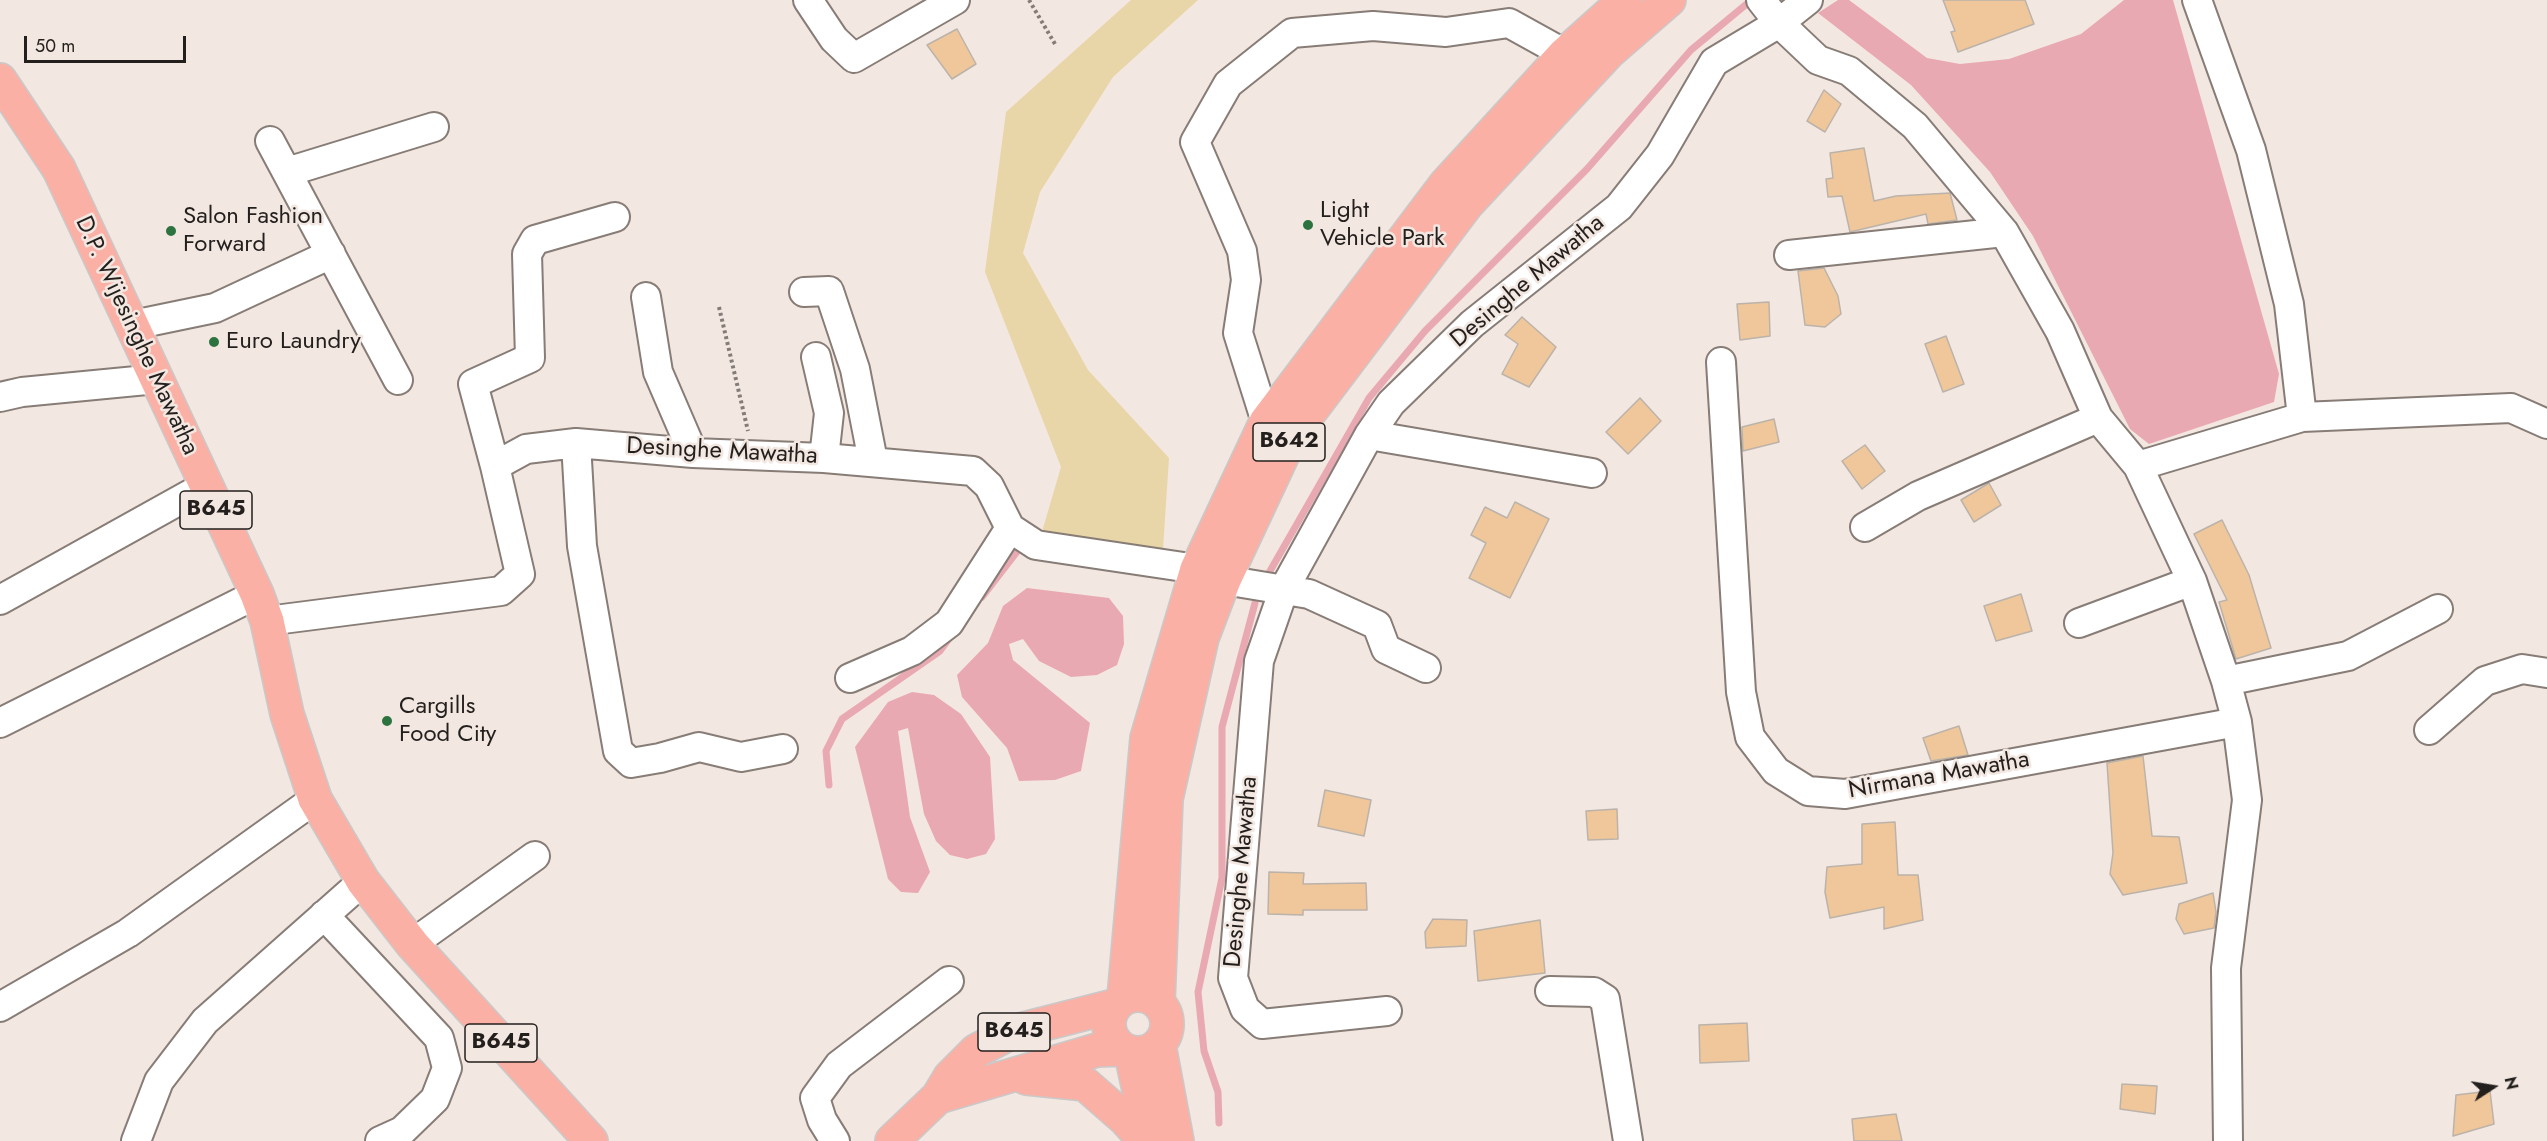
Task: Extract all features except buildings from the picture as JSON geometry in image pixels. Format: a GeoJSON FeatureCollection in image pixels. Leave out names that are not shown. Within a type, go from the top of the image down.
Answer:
{"type":"FeatureCollection","features":[{"type":"Feature","properties":{"kind":"main road","name":"B642"},"geometry":{"type":"LineString","coordinates":[[1119,1002],[1147,738],[1266,422],[1445,185],[1565,54],[1625,0]]}},
{"type":"Feature","properties":{"kind":"main road","name":"B642"},"geometry":{"type":"LineString","coordinates":[[1158,1004],[1166,799],[1202,638],[1210,575],[1291,437],[1467,204],[1609,52],[1668,0]]}},
{"type":"Feature","properties":{"kind":"main road","name":"D.P. Wijesinghe Mawatha"},"geometry":{"type":"LineString","coordinates":[[0,80],[59,169],[262,608],[287,714],[315,798],[363,881],[412,944],[591,1141]]}},
{"type":"Feature","properties":{"kind":"main road"},"geometry":{"type":"LineString","coordinates":[[1137,1049],[1166,1029],[1164,1011],[1158,1004],[1142,995],[1119,1002],[1108,1025],[1110,1034],[1137,1049],[1177,1141]]}},
{"type":"Feature","properties":{"kind":"main road","name":"B645"},"geometry":{"type":"LineString","coordinates":[[892,1141],[938,1097],[956,1070],[976,1051],[1012,1032],[1119,1002]]}},
{"type":"Feature","properties":{"kind":"main road"},"geometry":{"type":"LineString","coordinates":[[1137,1049],[1150,1141]]}},
{"type":"Feature","properties":{"kind":"main road","name":"B645"},"geometry":{"type":"LineString","coordinates":[[938,1097],[1097,1050],[1137,1049]]}},
{"type":"Feature","properties":{"kind":"main road"},"geometry":{"type":"LineString","coordinates":[[1010,1077],[1084,1084],[1125,1119],[1145,1141]]}},
{"type":"Feature","properties":{"kind":"street"},"geometry":{"type":"LineString","coordinates":[[808,0],[834,39],[854,58],[955,0]]}},
{"type":"Feature","properties":{"kind":"street"},"geometry":{"type":"LineString","coordinates":[[1761,0],[1779,23],[1818,60],[1849,70],[1915,126],[2004,232],[2060,331],[2098,418],[2138,466],[2192,581],[2226,681],[2236,722],[2247,800],[2226,968],[2228,1141]]}},
{"type":"Feature","properties":{"kind":"street","name":"Desinghe Mawatha"},"geometry":{"type":"LineString","coordinates":[[1387,1011],[1262,1024],[1245,1010],[1233,978],[1259,661],[1284,589],[1370,435],[1391,404],[1472,324],[1619,207],[1660,154],[1714,62],[1779,23],[1808,0]]}},
{"type":"Feature","properties":{"kind":"street"},"geometry":{"type":"LineString","coordinates":[[2197,0],[2251,150],[2289,304],[2302,417]]}},
{"type":"Feature","properties":{"kind":"street"},"geometry":{"type":"LineString","coordinates":[[1266,422],[1238,333],[1246,280],[1242,251],[1195,142],[1228,84],[1292,33],[1362,27],[1446,32],[1509,23],[1565,54]]}},
{"type":"Feature","properties":{"kind":"street"},"geometry":{"type":"LineString","coordinates":[[287,172],[434,127]]}},
{"type":"Feature","properties":{"kind":"street"},"geometry":{"type":"LineString","coordinates":[[270,141],[398,380]]}},
{"type":"Feature","properties":{"kind":"street"},"geometry":{"type":"LineString","coordinates":[[0,723],[262,608],[501,591],[520,574],[473,384],[530,357],[527,254],[535,240],[615,217]]}},
{"type":"Feature","properties":{"kind":"street"},"geometry":{"type":"LineString","coordinates":[[1789,255],[2004,232]]}},
{"type":"Feature","properties":{"kind":"street"},"geometry":{"type":"LineString","coordinates":[[133,325],[215,308],[331,254]]}},
{"type":"Feature","properties":{"kind":"street"},"geometry":{"type":"LineString","coordinates":[[804,291],[829,291],[855,369],[873,461]]}},
{"type":"Feature","properties":{"kind":"street"},"geometry":{"type":"LineString","coordinates":[[646,297],[658,372],[693,453]]}},
{"type":"Feature","properties":{"kind":"street"},"geometry":{"type":"LineString","coordinates":[[816,357],[829,413],[824,458]]}},
{"type":"Feature","properties":{"kind":"street","name":"Nirmana Mawatha"},"geometry":{"type":"LineString","coordinates":[[1721,362],[1741,692],[1750,737],[1776,771],[1808,791],[1845,794],[2236,722]]}},
{"type":"Feature","properties":{"kind":"street"},"geometry":{"type":"LineString","coordinates":[[0,397],[22,392],[158,379]]}},
{"type":"Feature","properties":{"kind":"street"},"geometry":{"type":"LineString","coordinates":[[2138,466],[2302,417],[2511,408],[2547,424]]}},
{"type":"Feature","properties":{"kind":"street"},"geometry":{"type":"LineString","coordinates":[[1865,527],[1918,496],[2098,418]]}},
{"type":"Feature","properties":{"kind":"street"},"geometry":{"type":"LineString","coordinates":[[1370,435],[1592,473]]}},
{"type":"Feature","properties":{"kind":"street"},"geometry":{"type":"LineString","coordinates":[[576,443],[582,546],[618,751],[631,763],[699,747],[741,757],[783,749]]}},
{"type":"Feature","properties":{"kind":"street","name":"Desinghe Mawatha"},"geometry":{"type":"LineString","coordinates":[[495,466],[526,449],[576,443],[693,453],[873,461],[973,471],[989,486],[1010,528]]}},
{"type":"Feature","properties":{"kind":"street"},"geometry":{"type":"LineString","coordinates":[[0,600],[205,486]]}},
{"type":"Feature","properties":{"kind":"street"},"geometry":{"type":"LineString","coordinates":[[850,678],[912,651],[949,623],[1010,528],[1036,545],[1309,594],[1377,625],[1386,649],[1426,668]]}},
{"type":"Feature","properties":{"kind":"street"},"geometry":{"type":"LineString","coordinates":[[2079,623],[2192,581]]}},
{"type":"Feature","properties":{"kind":"street"},"geometry":{"type":"LineString","coordinates":[[2226,681],[2348,656],[2438,609]]}},
{"type":"Feature","properties":{"kind":"street"},"geometry":{"type":"LineString","coordinates":[[2429,730],[2485,681],[2522,669],[2547,673]]}},
{"type":"Feature","properties":{"kind":"street"},"geometry":{"type":"LineString","coordinates":[[0,1007],[128,933],[315,798]]}},
{"type":"Feature","properties":{"kind":"street"},"geometry":{"type":"LineString","coordinates":[[412,944],[536,856]]}},
{"type":"Feature","properties":{"kind":"street"},"geometry":{"type":"LineString","coordinates":[[136,1141],[159,1081],[205,1021],[363,881]]}},
{"type":"Feature","properties":{"kind":"street"},"geometry":{"type":"LineString","coordinates":[[324,915],[439,1038],[447,1068],[435,1099],[402,1131],[380,1141]]}},
{"type":"Feature","properties":{"kind":"street"},"geometry":{"type":"LineString","coordinates":[[835,1141],[822,1120],[815,1098],[839,1065],[949,981]]}},
{"type":"Feature","properties":{"kind":"street"},"geometry":{"type":"LineString","coordinates":[[1550,991],[1594,992],[1605,999],[1628,1141]]}},
{"type":"Feature","properties":{"kind":"path"},"geometry":{"type":"LineString","coordinates":[[1029,0],[1055,44]]}},
{"type":"Feature","properties":{"kind":"path"},"geometry":{"type":"LineString","coordinates":[[719,307],[753,455]]}},
{"type":"Feature","properties":{"kind":"shaded area"},"geometry":{"type":"Polygon","coordinates":[[[1131,0],[1198,0],[1113,77],[1040,192],[1023,253],[1088,370],[1169,458],[1163,549],[1041,535],[1061,467],[985,272],[1006,112],[1131,0]]]}},
{"type":"Feature","properties":{"kind":"shaded area"},"geometry":{"type":"Polygon","coordinates":[[[1838,0],[1849,0],[1927,58],[1960,64],[2009,59],[2081,34],[2124,0],[2173,0],[2279,374],[2274,402],[2149,444],[2130,429],[2033,236],[1990,172],[1911,85],[1818,13],[1838,0]]]}},
{"type":"Feature","properties":{"kind":"shaded area"},"geometry":{"type":"Polygon","coordinates":[[[1027,588],[1109,598],[1123,616],[1124,644],[1117,665],[1097,675],[1071,677],[1039,661],[1023,639],[1009,644],[1013,660],[1090,723],[1081,771],[1055,780],[1019,781],[1007,748],[962,697],[957,675],[988,643],[1003,606],[1027,588]]]}},
{"type":"Feature","properties":{"kind":"shaded area"},"geometry":{"type":"Polygon","coordinates":[[[912,692],[934,695],[961,714],[990,757],[995,839],[986,854],[967,859],[950,855],[936,841],[924,814],[908,728],[898,731],[910,817],[930,872],[918,893],[901,892],[888,879],[855,747],[888,702],[912,692]]]}},
{"type":"Feature","properties":{"kind":"waterway"},"geometry":{"type":"LineString","coordinates":[[1266,578],[1369,398],[1425,331],[1587,169],[1691,50],[1749,2]]}},
{"type":"Feature","properties":{"kind":"waterway"},"geometry":{"type":"LineString","coordinates":[[982,597],[1019,549]]}},
{"type":"Feature","properties":{"kind":"waterway"},"geometry":{"type":"LineString","coordinates":[[1219,1123],[1218,1092],[1204,1051],[1198,992],[1222,878],[1222,727],[1255,603]]}},
{"type":"Feature","properties":{"kind":"waterway"},"geometry":{"type":"LineString","coordinates":[[829,785],[826,751],[842,719],[940,651],[951,636]]}},
{"type":"Feature","properties":{"kind":"place","name":"Light Vehicle Park"},"geometry":{"type":"Point","coordinates":[1308,225]}},
{"type":"Feature","properties":{"kind":"place","name":"Salon Fashion Forward"},"geometry":{"type":"Point","coordinates":[171,231]}},
{"type":"Feature","properties":{"kind":"place","name":"Euro Laundry"},"geometry":{"type":"Point","coordinates":[214,342]}},
{"type":"Feature","properties":{"kind":"place","name":"Cargills Food City"},"geometry":{"type":"Point","coordinates":[387,721]}}]}
